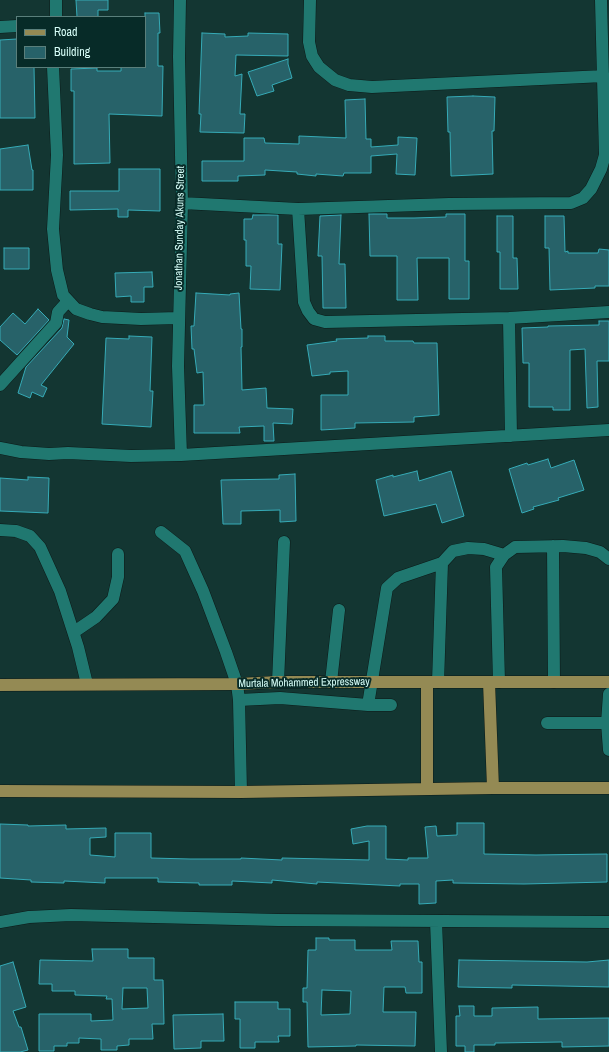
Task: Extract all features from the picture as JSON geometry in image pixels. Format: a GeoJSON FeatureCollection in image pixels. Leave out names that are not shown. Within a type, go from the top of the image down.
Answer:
{"type":"FeatureCollection","features":[{"type":"Feature","properties":{"kind":"main road","name":"Murtala Mohammed Expressway"},"geometry":{"type":"LineString","coordinates":[[0,685],[237,684],[278,682],[609,682]]}},
{"type":"Feature","properties":{"kind":"main road"},"geometry":{"type":"LineString","coordinates":[[427,789],[432,682]]}},
{"type":"Feature","properties":{"kind":"main road"},"geometry":{"type":"LineString","coordinates":[[493,788],[494,682]]}},
{"type":"Feature","properties":{"kind":"main road"},"geometry":{"type":"LineString","coordinates":[[0,791],[241,792],[493,788],[609,788]]}},
{"type":"Feature","properties":{"kind":"street"},"geometry":{"type":"LineString","coordinates":[[56,0],[56,16]]}},
{"type":"Feature","properties":{"kind":"street","name":"Jonathan Sunday Akuns Street"},"geometry":{"type":"LineString","coordinates":[[180,0],[179,57],[182,203],[178,366],[181,455]]}},
{"type":"Feature","properties":{"kind":"street"},"geometry":{"type":"LineString","coordinates":[[310,0],[309,42],[312,56],[319,67],[335,80],[349,85],[380,86],[604,76]]}},
{"type":"Feature","properties":{"kind":"street"},"geometry":{"type":"LineString","coordinates":[[182,203],[298,209],[449,204],[571,203],[583,198],[591,189],[601,169],[605,155],[601,0]]}},
{"type":"Feature","properties":{"kind":"street"},"geometry":{"type":"LineString","coordinates":[[0,27],[16,26]]}},
{"type":"Feature","properties":{"kind":"street"},"geometry":{"type":"LineString","coordinates":[[53,68],[57,155],[53,229],[56,270],[63,295],[76,309],[90,314],[141,319],[178,318]]}},
{"type":"Feature","properties":{"kind":"street"},"geometry":{"type":"LineString","coordinates":[[298,209],[304,302],[314,319],[325,322],[509,318],[609,312]]}},
{"type":"Feature","properties":{"kind":"street"},"geometry":{"type":"LineString","coordinates":[[0,385],[56,322],[58,312],[68,301]]}},
{"type":"Feature","properties":{"kind":"street"},"geometry":{"type":"LineString","coordinates":[[509,318],[511,436]]}},
{"type":"Feature","properties":{"kind":"street"},"geometry":{"type":"LineString","coordinates":[[0,448],[21,452],[49,454],[68,453],[131,456],[181,455],[609,430]]}},
{"type":"Feature","properties":{"kind":"street"},"geometry":{"type":"LineString","coordinates":[[0,530],[16,531],[30,536],[40,547],[60,590],[74,632],[87,684]]}},
{"type":"Feature","properties":{"kind":"street"},"geometry":{"type":"LineString","coordinates":[[161,532],[185,551],[226,652],[237,684],[241,792]]}},
{"type":"Feature","properties":{"kind":"street"},"geometry":{"type":"LineString","coordinates":[[278,682],[284,542]]}},
{"type":"Feature","properties":{"kind":"street"},"geometry":{"type":"LineString","coordinates":[[553,546],[554,682]]}},
{"type":"Feature","properties":{"kind":"street"},"geometry":{"type":"LineString","coordinates":[[494,682],[496,567],[504,556],[515,547],[553,546],[586,548],[600,552],[609,559]]}},
{"type":"Feature","properties":{"kind":"street"},"geometry":{"type":"LineString","coordinates":[[368,705],[388,588],[398,578],[442,563],[453,551],[468,548],[484,549],[504,556]]}},
{"type":"Feature","properties":{"kind":"street"},"geometry":{"type":"LineString","coordinates":[[74,632],[96,617],[113,599],[118,577],[118,554]]}},
{"type":"Feature","properties":{"kind":"street"},"geometry":{"type":"LineString","coordinates":[[432,682],[442,563]]}},
{"type":"Feature","properties":{"kind":"street"},"geometry":{"type":"LineString","coordinates":[[331,682],[340,610]]}},
{"type":"Feature","properties":{"kind":"street"},"geometry":{"type":"LineString","coordinates":[[609,694],[609,750]]}},
{"type":"Feature","properties":{"kind":"street"},"geometry":{"type":"LineString","coordinates":[[238,700],[280,698],[368,705],[391,705]]}},
{"type":"Feature","properties":{"kind":"street"},"geometry":{"type":"LineString","coordinates":[[547,723],[608,723]]}},
{"type":"Feature","properties":{"kind":"street"},"geometry":{"type":"LineString","coordinates":[[0,922],[29,917],[71,915],[270,920],[609,922]]}},
{"type":"Feature","properties":{"kind":"street"},"geometry":{"type":"LineString","coordinates":[[436,921],[441,1052]]}},
{"type":"Feature","properties":{"kind":"building"},"geometry":{"type":"Polygon","coordinates":[[[76,0],[108,0],[108,10],[98,10],[98,16],[77,16],[76,0]]]}},
{"type":"Feature","properties":{"kind":"building"},"geometry":{"type":"Polygon","coordinates":[[[145,13],[159,13],[160,33],[158,33],[158,66],[163,66],[162,116],[109,114],[110,163],[74,164],[74,91],[71,91],[71,69],[97,68],[97,71],[121,71],[121,68],[146,68],[145,13]]]}},
{"type":"Feature","properties":{"kind":"building"},"geometry":{"type":"Polygon","coordinates":[[[202,33],[225,34],[225,37],[248,36],[248,33],[288,34],[288,56],[236,55],[235,76],[242,74],[240,114],[245,114],[244,133],[200,132],[201,114],[199,114],[202,33]]]}},
{"type":"Feature","properties":{"kind":"building"},"geometry":{"type":"Polygon","coordinates":[[[16,39],[16,68],[34,68],[35,118],[0,118],[0,40],[16,39]]]}},
{"type":"Feature","properties":{"kind":"building"},"geometry":{"type":"Polygon","coordinates":[[[288,59],[292,78],[272,85],[274,91],[257,96],[248,72],[288,59]]]}},
{"type":"Feature","properties":{"kind":"building"},"geometry":{"type":"Polygon","coordinates":[[[447,97],[495,97],[494,131],[492,131],[493,174],[451,176],[450,132],[448,132],[447,97]]]}},
{"type":"Feature","properties":{"kind":"building"},"geometry":{"type":"Polygon","coordinates":[[[365,99],[366,139],[371,139],[371,147],[398,145],[398,137],[417,138],[415,175],[396,174],[397,154],[371,156],[371,173],[344,173],[343,176],[316,174],[316,176],[297,174],[297,172],[265,170],[265,175],[238,176],[238,181],[202,181],[202,161],[244,161],[244,138],[264,138],[265,143],[299,144],[299,136],[346,138],[345,100],[365,99]]]}},
{"type":"Feature","properties":{"kind":"building"},"geometry":{"type":"Polygon","coordinates":[[[28,145],[33,170],[33,190],[0,190],[0,149],[28,145]]]}},
{"type":"Feature","properties":{"kind":"building"},"geometry":{"type":"Polygon","coordinates":[[[119,169],[160,169],[160,211],[128,210],[128,217],[118,217],[118,209],[70,210],[70,191],[119,191],[119,169]]]}},
{"type":"Feature","properties":{"kind":"building"},"geometry":{"type":"Polygon","coordinates":[[[369,214],[387,214],[387,218],[414,218],[446,217],[446,214],[465,214],[465,261],[469,261],[469,299],[449,299],[449,258],[417,258],[418,300],[397,300],[397,256],[370,256],[369,214]]]}},
{"type":"Feature","properties":{"kind":"building"},"geometry":{"type":"Polygon","coordinates":[[[253,215],[278,215],[278,244],[282,244],[280,290],[250,289],[251,266],[246,266],[244,219],[252,219],[253,215]]]}},
{"type":"Feature","properties":{"kind":"building"},"geometry":{"type":"Polygon","coordinates":[[[341,215],[339,264],[345,264],[346,308],[323,308],[322,256],[318,256],[320,216],[341,215]]]}},
{"type":"Feature","properties":{"kind":"building"},"geometry":{"type":"Polygon","coordinates":[[[497,216],[513,216],[513,258],[517,258],[518,289],[500,289],[500,252],[497,252],[497,216]]]}},
{"type":"Feature","properties":{"kind":"building"},"geometry":{"type":"Polygon","coordinates":[[[545,216],[564,216],[565,252],[598,253],[599,249],[609,250],[609,286],[550,290],[549,248],[545,248],[545,216]]]}},
{"type":"Feature","properties":{"kind":"building"},"geometry":{"type":"Polygon","coordinates":[[[4,248],[29,248],[29,269],[4,269],[4,248]]]}},
{"type":"Feature","properties":{"kind":"building"},"geometry":{"type":"Polygon","coordinates":[[[152,272],[153,287],[144,287],[144,302],[131,302],[131,296],[116,297],[115,273],[152,272]]]}},
{"type":"Feature","properties":{"kind":"building"},"geometry":{"type":"Polygon","coordinates":[[[196,293],[230,295],[239,293],[242,329],[242,390],[266,388],[267,408],[293,409],[292,424],[273,423],[274,441],[264,441],[264,426],[239,427],[240,433],[194,433],[194,405],[204,405],[203,372],[197,373],[194,349],[192,349],[191,326],[194,326],[196,293]]]}},
{"type":"Feature","properties":{"kind":"building"},"geometry":{"type":"Polygon","coordinates":[[[38,309],[49,320],[17,355],[0,340],[0,327],[13,313],[25,324],[38,309]]]}},
{"type":"Feature","properties":{"kind":"building"},"geometry":{"type":"Polygon","coordinates":[[[64,319],[69,320],[67,337],[74,344],[41,385],[47,388],[43,397],[32,392],[30,398],[18,393],[26,367],[62,328],[64,319]]]}},
{"type":"Feature","properties":{"kind":"building"},"geometry":{"type":"Polygon","coordinates":[[[599,321],[609,321],[609,361],[597,361],[598,407],[587,408],[585,349],[570,350],[570,410],[553,410],[553,407],[529,407],[529,363],[523,363],[522,328],[599,325],[599,321]]]}},
{"type":"Feature","properties":{"kind":"building"},"geometry":{"type":"Polygon","coordinates":[[[129,336],[152,337],[150,391],[153,391],[151,427],[102,424],[106,338],[129,339],[129,336]]]}},
{"type":"Feature","properties":{"kind":"building"},"geometry":{"type":"Polygon","coordinates":[[[368,336],[385,336],[385,341],[437,343],[439,415],[414,417],[414,422],[355,423],[355,428],[321,430],[321,395],[348,395],[348,371],[330,372],[330,374],[312,376],[307,345],[337,341],[336,339],[368,338],[368,336]]]}},
{"type":"Feature","properties":{"kind":"building"},"geometry":{"type":"Polygon","coordinates":[[[548,459],[551,468],[574,460],[584,490],[558,498],[559,500],[533,507],[534,509],[522,513],[509,469],[527,463],[528,465],[548,459]]]}},
{"type":"Feature","properties":{"kind":"building"},"geometry":{"type":"Polygon","coordinates":[[[417,471],[419,481],[451,471],[464,516],[442,523],[436,504],[384,516],[376,480],[393,475],[393,477],[417,471]]]}},
{"type":"Feature","properties":{"kind":"building"},"geometry":{"type":"Polygon","coordinates":[[[295,474],[296,521],[280,522],[280,510],[241,511],[241,524],[223,524],[221,480],[279,479],[279,475],[295,474]]]}},
{"type":"Feature","properties":{"kind":"building"},"geometry":{"type":"Polygon","coordinates":[[[28,477],[49,478],[48,513],[0,511],[0,478],[28,480],[28,477]]]}},
{"type":"Feature","properties":{"kind":"building"},"geometry":{"type":"Polygon","coordinates":[[[457,823],[484,823],[484,854],[607,854],[607,882],[524,884],[453,883],[453,880],[436,881],[436,903],[419,904],[419,884],[400,884],[400,886],[317,882],[317,884],[272,880],[272,883],[232,881],[232,885],[199,885],[199,883],[158,882],[158,878],[105,878],[105,883],[64,881],[64,883],[31,882],[31,880],[0,878],[0,824],[28,826],[66,825],[66,829],[106,828],[106,837],[90,838],[90,855],[115,857],[115,833],[151,833],[151,858],[241,858],[282,860],[282,858],[369,860],[369,841],[353,844],[351,829],[367,826],[386,826],[386,859],[408,860],[408,858],[428,858],[425,827],[436,826],[437,836],[457,835],[457,823]]]}},
{"type":"Feature","properties":{"kind":"building"},"geometry":{"type":"Polygon","coordinates":[[[316,938],[329,938],[329,940],[355,940],[355,950],[392,950],[391,941],[418,941],[419,962],[422,962],[422,993],[406,993],[405,987],[384,987],[383,1012],[416,1012],[415,1046],[356,1045],[308,1047],[307,1002],[303,1002],[303,988],[307,988],[308,950],[316,950],[316,938]],[[322,990],[321,1015],[350,1014],[351,991],[322,990]]]}},
{"type":"Feature","properties":{"kind":"building"},"geometry":{"type":"Polygon","coordinates":[[[92,949],[128,949],[128,958],[154,958],[154,980],[163,980],[164,1024],[152,1024],[153,1039],[129,1039],[129,1045],[117,1046],[117,1050],[101,1050],[101,1039],[79,1038],[79,1043],[67,1043],[67,1046],[54,1046],[54,1051],[39,1051],[39,1014],[91,1014],[91,1021],[113,1020],[112,999],[106,999],[107,996],[75,995],[75,991],[52,991],[52,984],[39,984],[40,960],[93,961],[92,949]],[[123,988],[122,1009],[148,1008],[147,988],[123,988]]]}},
{"type":"Feature","properties":{"kind":"building"},"geometry":{"type":"Polygon","coordinates":[[[459,960],[587,962],[609,960],[609,987],[512,985],[512,988],[458,987],[459,960]]]}},
{"type":"Feature","properties":{"kind":"building"},"geometry":{"type":"Polygon","coordinates":[[[13,962],[26,1007],[13,1011],[19,1027],[21,1027],[28,1050],[20,1052],[0,1052],[0,966],[13,962]]]}},
{"type":"Feature","properties":{"kind":"building"},"geometry":{"type":"Polygon","coordinates":[[[235,1002],[278,1002],[278,1009],[290,1009],[290,1036],[278,1036],[279,1042],[255,1042],[255,1048],[240,1048],[240,1019],[235,1019],[235,1002]]]}},
{"type":"Feature","properties":{"kind":"building"},"geometry":{"type":"Polygon","coordinates":[[[459,1006],[474,1006],[474,1016],[492,1016],[492,1008],[538,1007],[538,1019],[609,1018],[609,1046],[562,1047],[562,1042],[495,1043],[495,1045],[474,1045],[474,1052],[465,1052],[465,1046],[456,1046],[456,1016],[460,1016],[459,1006]]]}},
{"type":"Feature","properties":{"kind":"building"},"geometry":{"type":"Polygon","coordinates":[[[223,1014],[224,1041],[201,1041],[201,1048],[174,1049],[173,1015],[223,1014]]]}}]}
